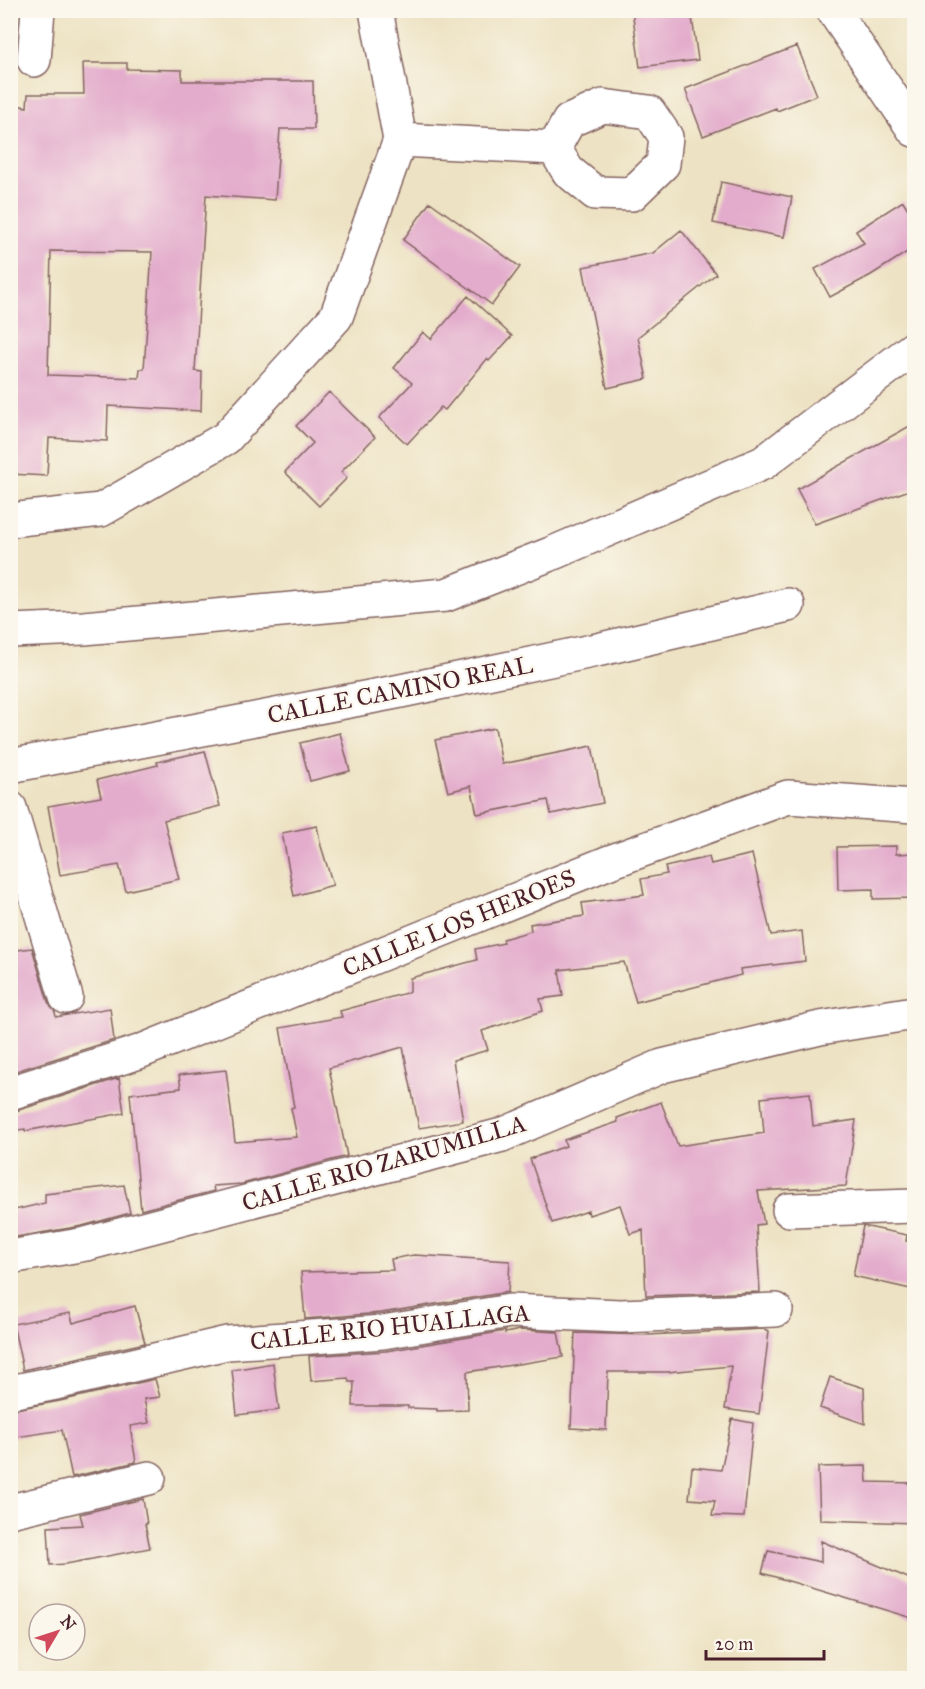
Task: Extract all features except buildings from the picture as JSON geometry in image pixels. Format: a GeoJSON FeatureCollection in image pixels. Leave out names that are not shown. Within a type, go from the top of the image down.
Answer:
{"type":"FeatureCollection","features":[{"type":"Feature","properties":{"kind":"street"},"geometry":{"type":"LineString","coordinates":[[34,60],[38,10]]}},
{"type":"Feature","properties":{"kind":"street"},"geometry":{"type":"LineString","coordinates":[[10,520],[101,510],[226,438],[336,317],[400,140],[376,10]]}},
{"type":"Feature","properties":{"kind":"street"},"geometry":{"type":"LineString","coordinates":[[833,10],[915,130]]}},
{"type":"Feature","properties":{"kind":"street"},"geometry":{"type":"LineString","coordinates":[[400,140],[554,148]]}},
{"type":"Feature","properties":{"kind":"street"},"geometry":{"type":"LineString","coordinates":[[10,631],[84,628],[446,595],[553,554],[763,462],[915,348]]}},
{"type":"Feature","properties":{"kind":"street","name":"CALLE CAMINO REAL"},"geometry":{"type":"LineString","coordinates":[[10,766],[396,692],[597,650],[789,605]]}},
{"type":"Feature","properties":{"kind":"street","name":"CALLE LOS HEROES"},"geometry":{"type":"LineString","coordinates":[[10,1093],[139,1052],[607,863],[788,797],[915,806]]}},
{"type":"Feature","properties":{"kind":"street"},"geometry":{"type":"LineString","coordinates":[[10,808],[23,900],[66,997]]}},
{"type":"Feature","properties":{"kind":"street","name":"CALLE RIO ZARUMILLA"},"geometry":{"type":"LineString","coordinates":[[10,1257],[86,1244],[502,1135],[662,1066],[819,1028],[915,1013]]}},
{"type":"Feature","properties":{"kind":"street"},"geometry":{"type":"LineString","coordinates":[[789,1210],[915,1206]]}},
{"type":"Feature","properties":{"kind":"street","name":"CALLE RIO HUALLAGA"},"geometry":{"type":"LineString","coordinates":[[10,1392],[227,1343],[383,1332],[510,1311],[620,1316],[776,1310]]}},
{"type":"Feature","properties":{"kind":"street"},"geometry":{"type":"LineString","coordinates":[[10,1511],[149,1478]]}}]}
